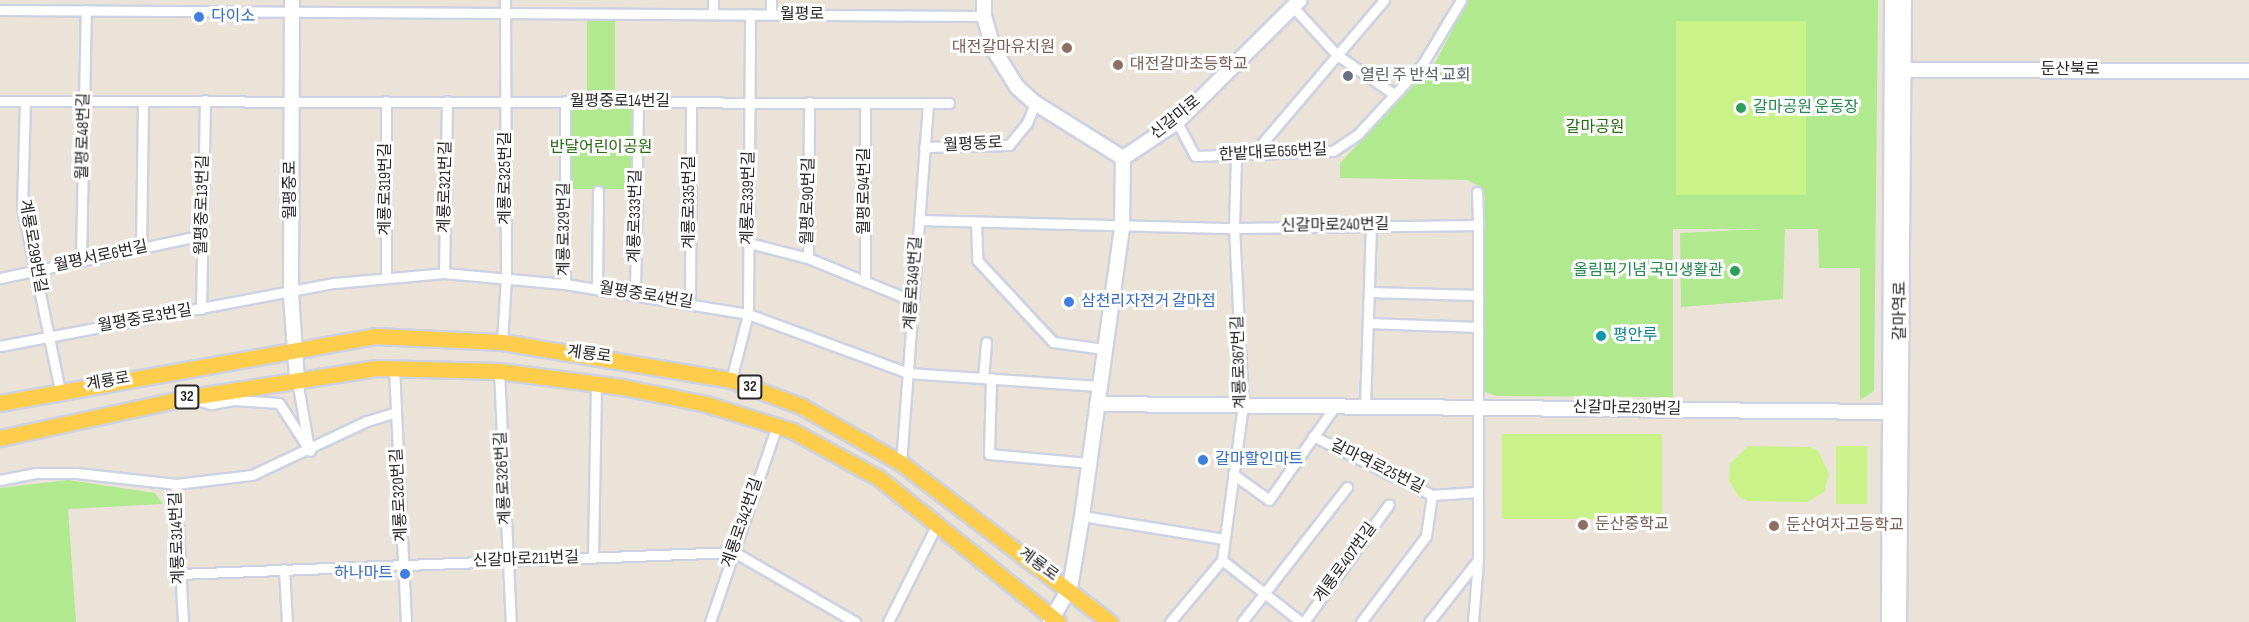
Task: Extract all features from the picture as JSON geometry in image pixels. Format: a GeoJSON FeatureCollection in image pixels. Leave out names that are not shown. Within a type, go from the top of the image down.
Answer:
{"type":"FeatureCollection","features":[{"type":"Feature","properties":{"kind":"main road","name":"계룡로"},"geometry":{"type":"LineString","coordinates":[[0,403],[60,390],[375,336],[502,342],[731,380],[801,406],[901,463],[1070,588],[1110,622]]}},
{"type":"Feature","properties":{"kind":"main road","name":"계룡로"},"geometry":{"type":"LineString","coordinates":[[0,438],[185,398],[297,380],[394,368],[499,371],[596,384],[706,404],[777,425],[879,478],[1053,620]]}},
{"type":"Feature","properties":{"kind":"street"},"geometry":{"type":"LineString","coordinates":[[153,0],[153,11]]}},
{"type":"Feature","properties":{"kind":"street","name":"계룡로325번길"},"geometry":{"type":"LineString","coordinates":[[502,342],[506,279],[505,0]]}},
{"type":"Feature","properties":{"kind":"street"},"geometry":{"type":"LineString","coordinates":[[713,0],[713,14]]}},
{"type":"Feature","properties":{"kind":"street"},"geometry":{"type":"LineString","coordinates":[[771,0],[771,14]]}},
{"type":"Feature","properties":{"kind":"street"},"geometry":{"type":"LineString","coordinates":[[984,0],[984,16],[1005,70],[1035,103],[1123,158],[1122,227],[1082,516],[1070,588],[1053,620]]}},
{"type":"Feature","properties":{"kind":"street"},"geometry":{"type":"LineString","coordinates":[[1253,154],[1384,0]]}},
{"type":"Feature","properties":{"kind":"street","name":"한밭대로656번길"},"geometry":{"type":"LineString","coordinates":[[1177,122],[1195,156],[1333,151],[1358,134],[1422,65],[1461,0]]}},
{"type":"Feature","properties":{"kind":"street","name":"갈마역로"},"geometry":{"type":"LineString","coordinates":[[1892,0],[1897,70],[1899,622]]}},
{"type":"Feature","properties":{"kind":"street","name":"갈마역로"},"geometry":{"type":"LineString","coordinates":[[1889,622],[1890,412],[1897,70],[1904,0]]}},
{"type":"Feature","properties":{"kind":"street"},"geometry":{"type":"LineString","coordinates":[[1297,4],[1337,55],[1394,94]]}},
{"type":"Feature","properties":{"kind":"street","name":"신갈마로"},"geometry":{"type":"LineString","coordinates":[[1123,158],[1177,122],[1297,4]]}},
{"type":"Feature","properties":{"kind":"street","name":"월평로"},"geometry":{"type":"LineString","coordinates":[[2,7],[153,11],[292,6],[505,13],[984,16]]}},
{"type":"Feature","properties":{"kind":"street","name":"월평중로"},"geometry":{"type":"LineString","coordinates":[[292,6],[291,294],[297,380]]}},
{"type":"Feature","properties":{"kind":"street","name":"월평로48번길"},"geometry":{"type":"LineString","coordinates":[[81,261],[86,10]]}},
{"type":"Feature","properties":{"kind":"street","name":"계룡로339번길"},"geometry":{"type":"LineString","coordinates":[[731,380],[748,314],[750,14]]}},
{"type":"Feature","properties":{"kind":"street","name":"둔산북로"},"geometry":{"type":"LineString","coordinates":[[1897,70],[2249,71]]}},
{"type":"Feature","properties":{"kind":"street"},"geometry":{"type":"LineString","coordinates":[[141,248],[143,100]]}},
{"type":"Feature","properties":{"kind":"street","name":"월평중로13번길"},"geometry":{"type":"LineString","coordinates":[[201,309],[205,100]]}},
{"type":"Feature","properties":{"kind":"street"},"geometry":{"type":"LineString","coordinates":[[0,101],[292,100]]}},
{"type":"Feature","properties":{"kind":"street","name":"월평중로14번길"},"geometry":{"type":"LineString","coordinates":[[292,100],[949,103]]}},
{"type":"Feature","properties":{"kind":"street","name":"계룡로319번길"},"geometry":{"type":"LineString","coordinates":[[386,100],[386,278]]}},
{"type":"Feature","properties":{"kind":"street","name":"계룡로299번길"},"geometry":{"type":"LineString","coordinates":[[25,101],[22,207],[60,390]]}},
{"type":"Feature","properties":{"kind":"street","name":"계룡로321번길"},"geometry":{"type":"LineString","coordinates":[[444,273],[447,101]]}},
{"type":"Feature","properties":{"kind":"street","name":"계룡로329번길"},"geometry":{"type":"LineString","coordinates":[[564,285],[565,101]]}},
{"type":"Feature","properties":{"kind":"street","name":"계룡로333번길"},"geometry":{"type":"LineString","coordinates":[[635,294],[638,102]]}},
{"type":"Feature","properties":{"kind":"street","name":"계룡로335번길"},"geometry":{"type":"LineString","coordinates":[[690,303],[691,102]]}},
{"type":"Feature","properties":{"kind":"street","name":"월평로90번길"},"geometry":{"type":"LineString","coordinates":[[809,102],[808,258],[913,301]]}},
{"type":"Feature","properties":{"kind":"street","name":"월평로94번길"},"geometry":{"type":"LineString","coordinates":[[865,103],[865,280]]}},
{"type":"Feature","properties":{"kind":"street","name":"계룡로349번길"},"geometry":{"type":"LineString","coordinates":[[901,463],[928,103]]}},
{"type":"Feature","properties":{"kind":"street","name":"월평동로"},"geometry":{"type":"LineString","coordinates":[[924,147],[1009,145],[1027,123],[1035,103]]}},
{"type":"Feature","properties":{"kind":"street","name":"계룡로367번길"},"geometry":{"type":"LineString","coordinates":[[1222,560],[1243,405],[1234,228],[1236,155]]}},
{"type":"Feature","properties":{"kind":"street"},"geometry":{"type":"LineString","coordinates":[[597,289],[598,191]]}},
{"type":"Feature","properties":{"kind":"street"},"geometry":{"type":"LineString","coordinates":[[1473,622],[1478,560],[1477,192]]}},
{"type":"Feature","properties":{"kind":"street"},"geometry":{"type":"LineString","coordinates":[[919,220],[1122,227]]}},
{"type":"Feature","properties":{"kind":"street"},"geometry":{"type":"LineString","coordinates":[[976,222],[977,260],[1053,342],[1104,349]]}},
{"type":"Feature","properties":{"kind":"street"},"geometry":{"type":"LineString","coordinates":[[1365,406],[1371,225]]}},
{"type":"Feature","properties":{"kind":"street","name":"신갈마로240번길"},"geometry":{"type":"LineString","coordinates":[[1122,227],[1478,225]]}},
{"type":"Feature","properties":{"kind":"street","name":"월평서로6번길"},"geometry":{"type":"LineString","coordinates":[[0,278],[202,235]]}},
{"type":"Feature","properties":{"kind":"street"},"geometry":{"type":"LineString","coordinates":[[748,243],[808,258]]}},
{"type":"Feature","properties":{"kind":"street","name":"월평중로4번길"},"geometry":{"type":"LineString","coordinates":[[291,294],[335,283],[444,273],[564,285],[635,294],[748,314],[908,373],[1099,386]]}},
{"type":"Feature","properties":{"kind":"street"},"geometry":{"type":"LineString","coordinates":[[1369,292],[1478,295]]}},
{"type":"Feature","properties":{"kind":"street","name":"월평중로3번길"},"geometry":{"type":"LineString","coordinates":[[0,346],[49,335],[291,294]]}},
{"type":"Feature","properties":{"kind":"street"},"geometry":{"type":"LineString","coordinates":[[1368,323],[1478,327]]}},
{"type":"Feature","properties":{"kind":"street"},"geometry":{"type":"LineString","coordinates":[[986,342],[988,454],[1089,463]]}},
{"type":"Feature","properties":{"kind":"street","name":"계룡로320번길"},"geometry":{"type":"LineString","coordinates":[[394,368],[406,622]]}},
{"type":"Feature","properties":{"kind":"street","name":"계룡로326번길"},"geometry":{"type":"LineString","coordinates":[[499,371],[511,622]]}},
{"type":"Feature","properties":{"kind":"street"},"geometry":{"type":"LineString","coordinates":[[297,380],[309,451]]}},
{"type":"Feature","properties":{"kind":"street","name":"계룡로"},"geometry":{"type":"LineString","coordinates":[[593,557],[596,384]]}},
{"type":"Feature","properties":{"kind":"street"},"geometry":{"type":"LineString","coordinates":[[185,398],[211,404],[234,400],[279,403],[309,451]]}},
{"type":"Feature","properties":{"kind":"street","name":"신갈마로230번길"},"geometry":{"type":"LineString","coordinates":[[1097,404],[1890,412]]}},
{"type":"Feature","properties":{"kind":"street"},"geometry":{"type":"LineString","coordinates":[[1233,474],[1269,500],[1335,406]]}},
{"type":"Feature","properties":{"kind":"street","name":"계룡로314번길"},"geometry":{"type":"LineString","coordinates":[[183,622],[176,483],[252,476],[309,451],[367,421],[396,412]]}},
{"type":"Feature","properties":{"kind":"street","name":"계룡로342번길"},"geometry":{"type":"LineString","coordinates":[[710,622],[777,425]]}},
{"type":"Feature","properties":{"kind":"street","name":"갈마역로25번길"},"geometry":{"type":"LineString","coordinates":[[1313,436],[1432,495],[1477,492]]}},
{"type":"Feature","properties":{"kind":"street"},"geometry":{"type":"LineString","coordinates":[[0,480],[36,473],[76,473],[176,483]]}},
{"type":"Feature","properties":{"kind":"street"},"geometry":{"type":"LineString","coordinates":[[1242,622],[1347,487]]}},
{"type":"Feature","properties":{"kind":"street"},"geometry":{"type":"LineString","coordinates":[[1361,622],[1426,536],[1432,495]]}},
{"type":"Feature","properties":{"kind":"street","name":"계룡로407번길"},"geometry":{"type":"LineString","coordinates":[[1222,560],[1302,622],[1389,504]]}},
{"type":"Feature","properties":{"kind":"street"},"geometry":{"type":"LineString","coordinates":[[1082,516],[1224,539]]}},
{"type":"Feature","properties":{"kind":"street"},"geometry":{"type":"LineString","coordinates":[[888,622],[937,524]]}},
{"type":"Feature","properties":{"kind":"street"},"geometry":{"type":"LineString","coordinates":[[734,552],[855,622]]}},
{"type":"Feature","properties":{"kind":"street","name":"신갈마로211번길"},"geometry":{"type":"LineString","coordinates":[[179,574],[734,552]]}},
{"type":"Feature","properties":{"kind":"street"},"geometry":{"type":"LineString","coordinates":[[1170,622],[1222,560]]}},
{"type":"Feature","properties":{"kind":"street"},"geometry":{"type":"LineString","coordinates":[[1429,622],[1478,560]]}},
{"type":"Feature","properties":{"kind":"street"},"geometry":{"type":"LineString","coordinates":[[284,569],[286,622]]}},
{"type":"Feature","properties":{"kind":"green space","name":"갈마공원"},"geometry":{"type":"Polygon","coordinates":[[[1468,0],[1878,0],[1874,391],[1860,400],[1860,268],[1819,268],[1818,229],[1785,229],[1783,299],[1681,307],[1680,233],[1763,229],[1673,229],[1673,397],[1497,396],[1485,392],[1485,196],[1481,187],[1467,180],[1340,178],[1340,163],[1435,63],[1468,0]]]}},
{"type":"Feature","properties":{"kind":"green space"},"geometry":{"type":"Polygon","coordinates":[[[587,21],[615,21],[615,94],[587,94],[587,21]]]}},
{"type":"Feature","properties":{"kind":"green space","name":"갈마공원 운동장"},"geometry":{"type":"Polygon","coordinates":[[[1676,21],[1806,21],[1806,195],[1676,195],[1676,21]]]}},
{"type":"Feature","properties":{"kind":"green space","name":"반달어린이공원"},"geometry":{"type":"Polygon","coordinates":[[[569,106],[635,106],[635,189],[569,189],[569,106]]]}},
{"type":"Feature","properties":{"kind":"green space"},"geometry":{"type":"Polygon","coordinates":[[[1502,434],[1662,434],[1662,519],[1502,519],[1502,434]]]}},
{"type":"Feature","properties":{"kind":"green space"},"geometry":{"type":"Polygon","coordinates":[[[1748,446],[1810,447],[1818,451],[1829,474],[1824,492],[1808,502],[1747,501],[1738,496],[1729,480],[1730,464],[1748,446]]]}},
{"type":"Feature","properties":{"kind":"green space"},"geometry":{"type":"Polygon","coordinates":[[[1836,446],[1867,446],[1867,504],[1836,504],[1836,446]]]}},
{"type":"Feature","properties":{"kind":"green space"},"geometry":{"type":"Polygon","coordinates":[[[68,480],[155,493],[163,504],[68,509],[76,622],[0,622],[0,488],[68,480]]]}},
{"type":"Feature","properties":{"kind":"place","name":"다이소"},"geometry":{"type":"Point","coordinates":[199,17]}},
{"type":"Feature","properties":{"kind":"place","name":"대전갈마유치원"},"geometry":{"type":"Point","coordinates":[1067,48]}},
{"type":"Feature","properties":{"kind":"place","name":"대전갈마초등학교"},"geometry":{"type":"Point","coordinates":[1118,65]}},
{"type":"Feature","properties":{"kind":"place","name":"열린 주 반석 교회"},"geometry":{"type":"Point","coordinates":[1348,76]}},
{"type":"Feature","properties":{"kind":"place","name":"갈마공원 운동장"},"geometry":{"type":"Point","coordinates":[1741,108]}},
{"type":"Feature","properties":{"kind":"place","name":"올림픽기념 국민생활관"},"geometry":{"type":"Point","coordinates":[1735,271]}},
{"type":"Feature","properties":{"kind":"place","name":"삼천리자전거 갈마점"},"geometry":{"type":"Point","coordinates":[1069,302]}},
{"type":"Feature","properties":{"kind":"place","name":"평안루"},"geometry":{"type":"Point","coordinates":[1601,336]}},
{"type":"Feature","properties":{"kind":"place","name":"갈마할인마트"},"geometry":{"type":"Point","coordinates":[1203,460]}},
{"type":"Feature","properties":{"kind":"place","name":"둔산중학교"},"geometry":{"type":"Point","coordinates":[1583,525]}},
{"type":"Feature","properties":{"kind":"place","name":"둔산여자고등학교"},"geometry":{"type":"Point","coordinates":[1774,526]}},
{"type":"Feature","properties":{"kind":"place","name":"하나마트"},"geometry":{"type":"Point","coordinates":[405,574]}}]}
